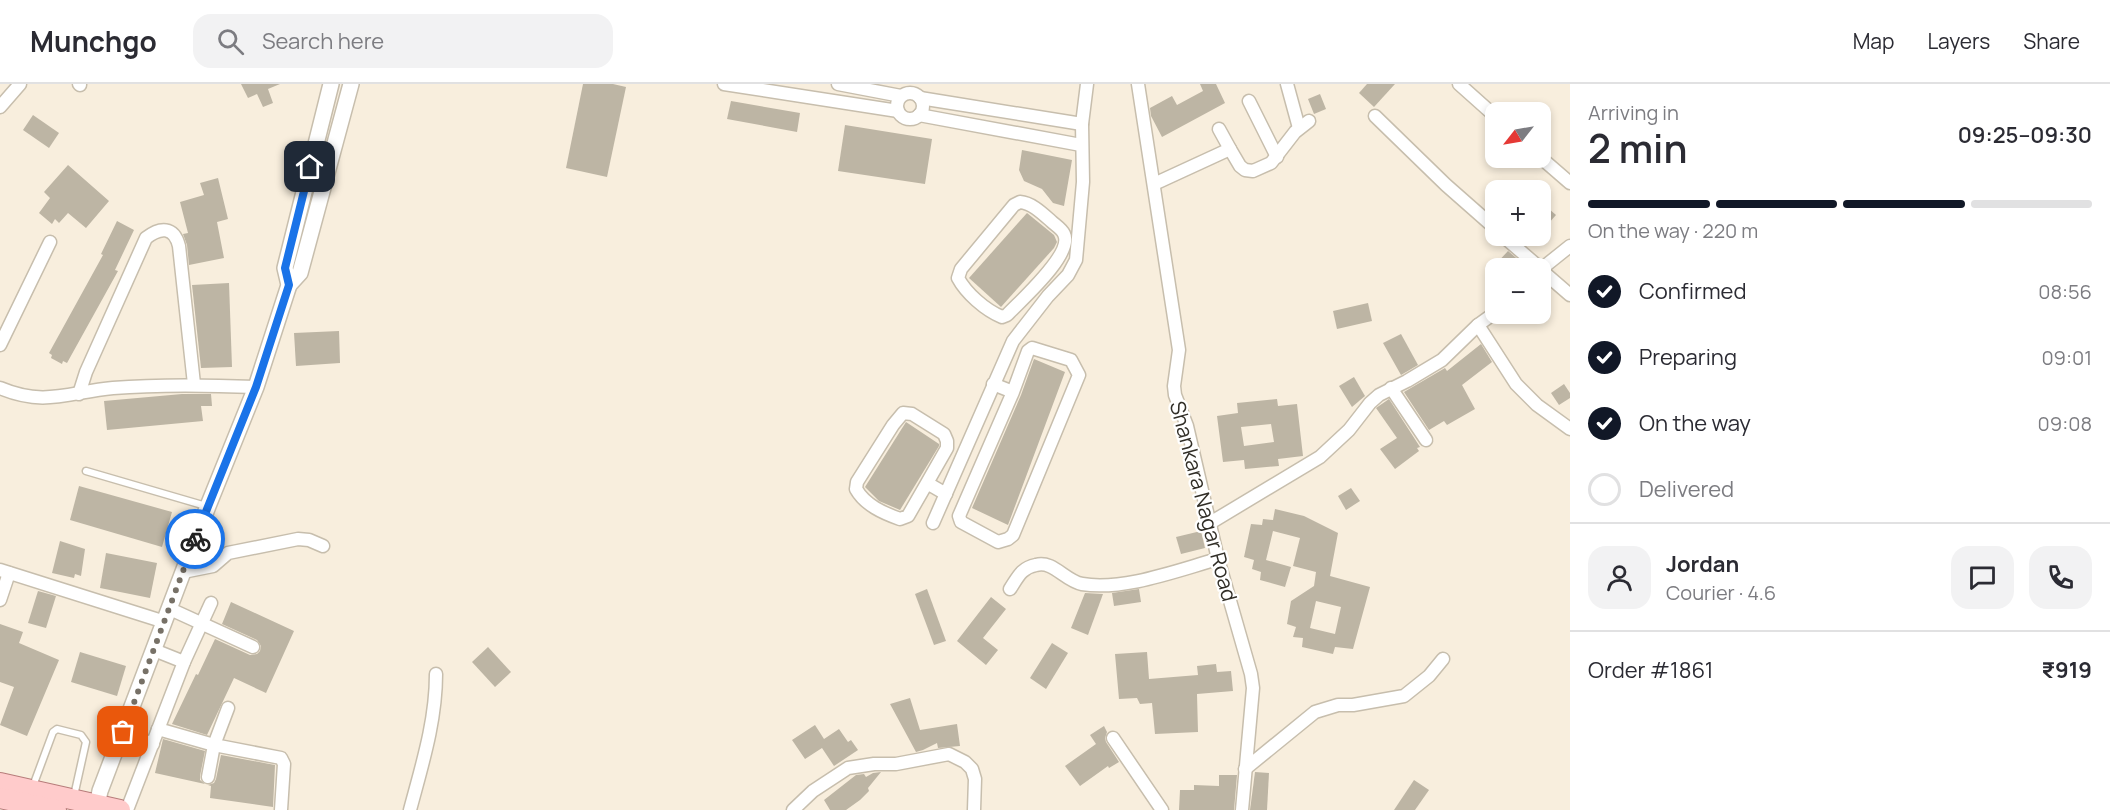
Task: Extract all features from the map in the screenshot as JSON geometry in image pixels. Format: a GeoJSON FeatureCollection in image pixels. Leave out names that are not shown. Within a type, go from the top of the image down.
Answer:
{"type":"FeatureCollection","features":[{"type":"Feature","properties":{"kind":"main road"},"geometry":{"type":"LineString","coordinates":[[0,783],[97,808],[120,810]]}},
{"type":"Feature","properties":{"kind":"main road"},"geometry":{"type":"LineString","coordinates":[[0,798],[56,810]]}},
{"type":"Feature","properties":{"kind":"street"},"geometry":{"type":"LineString","coordinates":[[0,106],[20,84]]}},
{"type":"Feature","properties":{"kind":"street"},"geometry":{"type":"LineString","coordinates":[[289,285],[285,268],[331,84]]}},
{"type":"Feature","properties":{"kind":"street"},"geometry":{"type":"LineString","coordinates":[[97,808],[100,791],[208,506],[256,387],[289,285],[300,273],[351,84]]}},
{"type":"Feature","properties":{"kind":"street"},"geometry":{"type":"LineString","coordinates":[[724,84],[794,90],[898,111],[908,118],[919,115],[1081,145]]}},
{"type":"Feature","properties":{"kind":"street"},"geometry":{"type":"LineString","coordinates":[[838,84],[912,93],[1082,124]]}},
{"type":"Feature","properties":{"kind":"street"},"geometry":{"type":"LineString","coordinates":[[933,523],[1013,341],[1048,296],[1068,275],[1076,260],[1083,182],[1082,124],[1087,84]]}},
{"type":"Feature","properties":{"kind":"street","name":"Shankara Nagar Road"},"geometry":{"type":"LineString","coordinates":[[1138,84],[1179,350],[1175,395],[1186,426],[1253,688],[1242,810]]}},
{"type":"Feature","properties":{"kind":"street"},"geometry":{"type":"LineString","coordinates":[[1219,129],[1240,166],[1249,172],[1271,163],[1304,124],[1287,84]]}},
{"type":"Feature","properties":{"kind":"street"},"geometry":{"type":"LineString","coordinates":[[1459,84],[1485,107]]}},
{"type":"Feature","properties":{"kind":"street"},"geometry":{"type":"LineString","coordinates":[[898,111],[897,103],[912,93]]}},
{"type":"Feature","properties":{"kind":"street"},"geometry":{"type":"LineString","coordinates":[[912,93],[923,106],[919,115]]}},
{"type":"Feature","properties":{"kind":"street"},"geometry":{"type":"LineString","coordinates":[[1249,101],[1277,157]]}},
{"type":"Feature","properties":{"kind":"street"},"geometry":{"type":"LineString","coordinates":[[1375,116],[1485,219]]}},
{"type":"Feature","properties":{"kind":"street"},"geometry":{"type":"LineString","coordinates":[[320,127],[338,134]]}},
{"type":"Feature","properties":{"kind":"street"},"geometry":{"type":"LineString","coordinates":[[1154,184],[1230,149]]}},
{"type":"Feature","properties":{"kind":"street"},"geometry":{"type":"LineString","coordinates":[[1551,167],[1570,183]]}},
{"type":"Feature","properties":{"kind":"street"},"geometry":{"type":"LineString","coordinates":[[1020,202],[1027,203],[1064,232],[1066,241],[1063,251],[1053,266],[1035,285],[1007,315],[1002,316],[995,314],[963,288],[958,278],[961,269],[1014,205],[1020,202]]}},
{"type":"Feature","properties":{"kind":"street"},"geometry":{"type":"LineString","coordinates":[[79,394],[86,372],[146,238],[156,230],[165,230],[173,234],[179,246],[195,384]]}},
{"type":"Feature","properties":{"kind":"street"},"geometry":{"type":"LineString","coordinates":[[0,345],[50,242]]}},
{"type":"Feature","properties":{"kind":"street"},"geometry":{"type":"LineString","coordinates":[[1515,246],[1528,258]]}},
{"type":"Feature","properties":{"kind":"street"},"geometry":{"type":"LineString","coordinates":[[1551,261],[1570,246]]}},
{"type":"Feature","properties":{"kind":"street"},"geometry":{"type":"LineString","coordinates":[[1551,278],[1570,295]]}},
{"type":"Feature","properties":{"kind":"street"},"geometry":{"type":"LineString","coordinates":[[1035,285],[1048,296]]}},
{"type":"Feature","properties":{"kind":"street"},"geometry":{"type":"LineString","coordinates":[[1210,523],[1320,457],[1349,430],[1370,403],[1391,388],[1442,360],[1485,320]]}},
{"type":"Feature","properties":{"kind":"street"},"geometry":{"type":"LineString","coordinates":[[1478,325],[1516,384],[1537,405],[1570,429]]}},
{"type":"Feature","properties":{"kind":"street"},"geometry":{"type":"LineString","coordinates":[[1032,348],[1071,360],[1079,375],[1013,535],[998,542],[961,522],[959,516],[1013,392],[1032,348]]}},
{"type":"Feature","properties":{"kind":"street"},"geometry":{"type":"LineString","coordinates":[[0,388],[31,398],[59,398],[111,388],[195,384],[256,387]]}},
{"type":"Feature","properties":{"kind":"street"},"geometry":{"type":"LineString","coordinates":[[993,384],[1013,392]]}},
{"type":"Feature","properties":{"kind":"street"},"geometry":{"type":"LineString","coordinates":[[1391,388],[1426,440]]}},
{"type":"Feature","properties":{"kind":"street"},"geometry":{"type":"LineString","coordinates":[[903,413],[912,414],[944,434],[947,441],[946,448],[927,483],[908,516],[900,519],[888,515],[862,499],[856,489],[857,482],[892,425],[903,413]]}},
{"type":"Feature","properties":{"kind":"street"},"geometry":{"type":"LineString","coordinates":[[927,483],[946,494]]}},
{"type":"Feature","properties":{"kind":"street"},"geometry":{"type":"LineString","coordinates":[[183,572],[213,566],[228,553],[298,539],[309,540],[323,546]]}},
{"type":"Feature","properties":{"kind":"street"},"geometry":{"type":"LineString","coordinates":[[1010,589],[1022,570],[1037,564],[1048,564],[1080,584],[1113,585],[1152,577],[1218,558]]}},
{"type":"Feature","properties":{"kind":"street"},"geometry":{"type":"LineString","coordinates":[[0,600],[4,571],[202,623],[253,647]]}},
{"type":"Feature","properties":{"kind":"street"},"geometry":{"type":"LineString","coordinates":[[127,810],[184,662],[212,603]]}},
{"type":"Feature","properties":{"kind":"street"},"geometry":{"type":"LineString","coordinates":[[154,650],[184,662]]}},
{"type":"Feature","properties":{"kind":"street"},"geometry":{"type":"LineString","coordinates":[[1245,769],[1315,712],[1338,705],[1353,705],[1404,696],[1429,676],[1443,659]]}},
{"type":"Feature","properties":{"kind":"street"},"geometry":{"type":"LineString","coordinates":[[410,810],[433,721],[436,674]]}},
{"type":"Feature","properties":{"kind":"street"},"geometry":{"type":"LineString","coordinates":[[208,777],[214,746],[228,708]]}},
{"type":"Feature","properties":{"kind":"street"},"geometry":{"type":"LineString","coordinates":[[158,729],[214,746],[281,758],[283,761],[281,810]]}},
{"type":"Feature","properties":{"kind":"street"},"geometry":{"type":"LineString","coordinates":[[123,732],[153,744]]}},
{"type":"Feature","properties":{"kind":"street"},"geometry":{"type":"LineString","coordinates":[[1113,738],[1162,810]]}},
{"type":"Feature","properties":{"kind":"street"},"geometry":{"type":"LineString","coordinates":[[793,810],[813,791],[848,768],[874,764],[896,764],[950,754],[965,762],[972,769],[975,779],[974,810]]}},
{"type":"Feature","properties":{"kind":"lane"},"geometry":{"type":"LineString","coordinates":[[86,471],[208,506]]}},
{"type":"Feature","properties":{"kind":"lane"},"geometry":{"type":"LineString","coordinates":[[31,790],[53,732],[57,729],[81,735],[86,742],[73,800]]}},
{"type":"Feature","properties":{"kind":"building"},"geometry":{"type":"Polygon","coordinates":[[[241,84],[280,84],[268,89],[273,103],[263,107],[257,94],[248,98],[241,84]]]}},
{"type":"Feature","properties":{"kind":"building"},"geometry":{"type":"Polygon","coordinates":[[[583,84],[613,84],[626,87],[607,177],[566,168],[583,84]]]}},
{"type":"Feature","properties":{"kind":"building"},"geometry":{"type":"Polygon","coordinates":[[[1200,84],[1216,84],[1225,103],[1162,137],[1151,116],[1150,108],[1172,96],[1177,105],[1203,91],[1200,84]]]}},
{"type":"Feature","properties":{"kind":"building"},"geometry":{"type":"Polygon","coordinates":[[[1367,84],[1395,84],[1374,107],[1359,93],[1367,84]]]}},
{"type":"Feature","properties":{"kind":"building"},"geometry":{"type":"Polygon","coordinates":[[[1320,94],[1326,109],[1314,114],[1308,99],[1320,94]]]}},
{"type":"Feature","properties":{"kind":"building"},"geometry":{"type":"Polygon","coordinates":[[[731,101],[800,113],[797,132],[727,119],[731,101]]]}},
{"type":"Feature","properties":{"kind":"building"},"geometry":{"type":"Polygon","coordinates":[[[33,115],[59,133],[49,148],[23,130],[33,115]]]}},
{"type":"Feature","properties":{"kind":"building"},"geometry":{"type":"Polygon","coordinates":[[[845,125],[932,139],[925,184],[838,171],[845,125]]]}},
{"type":"Feature","properties":{"kind":"building"},"geometry":{"type":"Polygon","coordinates":[[[1022,150],[1072,160],[1064,206],[1053,203],[1042,189],[1024,181],[1019,170],[1022,150]]]}},
{"type":"Feature","properties":{"kind":"building"},"geometry":{"type":"Polygon","coordinates":[[[68,165],[109,201],[86,228],[68,213],[59,223],[55,219],[52,224],[39,213],[50,198],[44,192],[68,165]]]}},
{"type":"Feature","properties":{"kind":"building"},"geometry":{"type":"Polygon","coordinates":[[[218,178],[228,219],[217,222],[224,258],[189,265],[187,245],[183,234],[188,233],[180,202],[204,195],[200,183],[218,178]]]}},
{"type":"Feature","properties":{"kind":"building"},"geometry":{"type":"Polygon","coordinates":[[[1551,211],[1556,215],[1551,221],[1551,211]]]}},
{"type":"Feature","properties":{"kind":"building"},"geometry":{"type":"Polygon","coordinates":[[[1027,213],[1054,235],[1057,242],[1001,307],[969,278],[1027,213]]]}},
{"type":"Feature","properties":{"kind":"building"},"geometry":{"type":"Polygon","coordinates":[[[117,221],[134,230],[115,270],[118,271],[67,363],[63,361],[62,364],[51,358],[52,355],[49,353],[103,255],[101,254],[117,221]]]}},
{"type":"Feature","properties":{"kind":"building"},"geometry":{"type":"Polygon","coordinates":[[[1508,251],[1516,258],[1501,258],[1508,251]]]}},
{"type":"Feature","properties":{"kind":"building"},"geometry":{"type":"Polygon","coordinates":[[[229,283],[232,367],[201,368],[192,285],[229,283]]]}},
{"type":"Feature","properties":{"kind":"building"},"geometry":{"type":"Polygon","coordinates":[[[1368,303],[1372,321],[1337,329],[1333,311],[1368,303]]]}},
{"type":"Feature","properties":{"kind":"building"},"geometry":{"type":"Polygon","coordinates":[[[339,331],[340,363],[296,366],[294,333],[339,331]]]}},
{"type":"Feature","properties":{"kind":"building"},"geometry":{"type":"Polygon","coordinates":[[[1401,334],[1418,365],[1401,375],[1383,343],[1401,334]]]}},
{"type":"Feature","properties":{"kind":"building"},"geometry":{"type":"Polygon","coordinates":[[[1481,344],[1492,362],[1462,385],[1475,409],[1447,425],[1444,421],[1429,430],[1404,392],[1445,368],[1447,371],[1481,344]]]}},
{"type":"Feature","properties":{"kind":"building"},"geometry":{"type":"Polygon","coordinates":[[[1034,359],[1065,372],[1008,525],[972,508],[1021,395],[1034,359]]]}},
{"type":"Feature","properties":{"kind":"building"},"geometry":{"type":"Polygon","coordinates":[[[1354,377],[1365,396],[1352,407],[1339,386],[1354,377]]]}},
{"type":"Feature","properties":{"kind":"building"},"geometry":{"type":"Polygon","coordinates":[[[1564,384],[1570,393],[1570,398],[1559,405],[1551,393],[1564,384]]]}},
{"type":"Feature","properties":{"kind":"building"},"geometry":{"type":"Polygon","coordinates":[[[182,394],[211,394],[212,406],[201,406],[203,421],[107,430],[104,401],[182,394]]]}},
{"type":"Feature","properties":{"kind":"building"},"geometry":{"type":"Polygon","coordinates":[[[1277,399],[1278,406],[1297,404],[1303,456],[1278,459],[1279,466],[1245,469],[1244,460],[1223,462],[1217,416],[1238,413],[1237,403],[1277,399]],[[1271,424],[1241,427],[1244,446],[1274,442],[1271,424]]]}},
{"type":"Feature","properties":{"kind":"building"},"geometry":{"type":"Polygon","coordinates":[[[1389,399],[1420,447],[1417,448],[1419,451],[1395,469],[1380,449],[1397,438],[1376,408],[1389,399]]]}},
{"type":"Feature","properties":{"kind":"building"},"geometry":{"type":"Polygon","coordinates":[[[906,422],[939,446],[900,510],[879,501],[865,487],[906,422]]]}},
{"type":"Feature","properties":{"kind":"building"},"geometry":{"type":"Polygon","coordinates":[[[79,486],[172,512],[162,547],[70,520],[79,486]]]}},
{"type":"Feature","properties":{"kind":"building"},"geometry":{"type":"Polygon","coordinates":[[[1351,488],[1360,501],[1346,510],[1338,496],[1351,488]]]}},
{"type":"Feature","properties":{"kind":"building"},"geometry":{"type":"Polygon","coordinates":[[[1275,509],[1304,516],[1338,533],[1330,576],[1370,587],[1353,649],[1335,647],[1333,654],[1302,647],[1303,638],[1293,637],[1296,627],[1287,624],[1291,601],[1314,586],[1316,572],[1293,566],[1300,538],[1273,531],[1266,560],[1291,567],[1285,587],[1260,580],[1261,572],[1252,569],[1254,560],[1244,557],[1251,524],[1262,525],[1263,519],[1273,520],[1275,509]],[[1316,601],[1310,628],[1335,634],[1341,607],[1316,601]]]}},
{"type":"Feature","properties":{"kind":"building"},"geometry":{"type":"Polygon","coordinates":[[[1201,531],[1205,548],[1181,554],[1176,537],[1201,531]]]}},
{"type":"Feature","properties":{"kind":"building"},"geometry":{"type":"Polygon","coordinates":[[[60,541],[85,549],[81,576],[75,574],[74,578],[52,573],[60,541]]]}},
{"type":"Feature","properties":{"kind":"building"},"geometry":{"type":"Polygon","coordinates":[[[106,553],[157,563],[150,598],[100,588],[106,553]]]}},
{"type":"Feature","properties":{"kind":"building"},"geometry":{"type":"Polygon","coordinates":[[[927,589],[946,641],[934,645],[915,594],[927,589]]]}},
{"type":"Feature","properties":{"kind":"building"},"geometry":{"type":"Polygon","coordinates":[[[1139,589],[1141,602],[1114,606],[1112,593],[1139,589]]]}},
{"type":"Feature","properties":{"kind":"building"},"geometry":{"type":"Polygon","coordinates":[[[38,591],[56,596],[46,628],[28,623],[38,591]]]}},
{"type":"Feature","properties":{"kind":"building"},"geometry":{"type":"Polygon","coordinates":[[[1085,593],[1103,594],[1088,635],[1071,628],[1085,593]]]}},
{"type":"Feature","properties":{"kind":"building"},"geometry":{"type":"Polygon","coordinates":[[[991,597],[1006,609],[983,638],[998,650],[986,665],[957,641],[991,597]]]}},
{"type":"Feature","properties":{"kind":"building"},"geometry":{"type":"Polygon","coordinates":[[[231,602],[294,631],[266,693],[234,678],[207,735],[172,724],[215,639],[250,655],[260,651],[261,646],[257,640],[222,624],[231,602]]]}},
{"type":"Feature","properties":{"kind":"building"},"geometry":{"type":"Polygon","coordinates":[[[0,624],[23,632],[19,643],[59,660],[27,736],[0,725],[14,687],[0,682],[0,624]]]}},
{"type":"Feature","properties":{"kind":"building"},"geometry":{"type":"Polygon","coordinates":[[[1052,643],[1068,653],[1046,689],[1030,678],[1052,643]]]}},
{"type":"Feature","properties":{"kind":"building"},"geometry":{"type":"Polygon","coordinates":[[[488,647],[511,672],[495,687],[472,662],[488,647]]]}},
{"type":"Feature","properties":{"kind":"building"},"geometry":{"type":"Polygon","coordinates":[[[80,652],[126,666],[117,696],[71,682],[80,652]]]}},
{"type":"Feature","properties":{"kind":"building"},"geometry":{"type":"Polygon","coordinates":[[[1147,652],[1149,679],[1198,675],[1197,666],[1216,664],[1217,672],[1231,671],[1233,691],[1197,694],[1198,732],[1155,734],[1152,703],[1140,704],[1137,698],[1119,699],[1115,654],[1147,652]]]}},
{"type":"Feature","properties":{"kind":"building"},"geometry":{"type":"Polygon","coordinates":[[[910,698],[920,730],[957,724],[960,746],[938,748],[937,743],[916,752],[890,704],[910,698]]]}},
{"type":"Feature","properties":{"kind":"building"},"geometry":{"type":"Polygon","coordinates":[[[815,725],[824,739],[839,729],[848,742],[851,740],[858,750],[834,766],[822,748],[805,759],[792,740],[815,725]]]}},
{"type":"Feature","properties":{"kind":"building"},"geometry":{"type":"Polygon","coordinates":[[[1104,726],[1107,732],[1106,742],[1119,762],[1109,768],[1108,766],[1080,786],[1065,766],[1096,744],[1090,735],[1104,726]]]}},
{"type":"Feature","properties":{"kind":"building"},"geometry":{"type":"Polygon","coordinates":[[[163,739],[205,751],[200,780],[205,784],[155,773],[163,739]]]}},
{"type":"Feature","properties":{"kind":"building"},"geometry":{"type":"Polygon","coordinates":[[[221,755],[275,765],[273,807],[210,798],[211,786],[208,785],[214,783],[216,779],[221,755]]]}},
{"type":"Feature","properties":{"kind":"building"},"geometry":{"type":"Polygon","coordinates":[[[881,772],[868,788],[869,791],[860,800],[846,810],[830,810],[824,800],[856,775],[864,774],[866,777],[881,772]]]}},
{"type":"Feature","properties":{"kind":"building"},"geometry":{"type":"Polygon","coordinates":[[[1255,772],[1269,773],[1267,810],[1250,810],[1255,772]]]}},
{"type":"Feature","properties":{"kind":"building"},"geometry":{"type":"Polygon","coordinates":[[[1219,775],[1237,775],[1234,810],[1179,810],[1180,790],[1194,790],[1194,785],[1219,786],[1219,775]]]}},
{"type":"Feature","properties":{"kind":"building"},"geometry":{"type":"Polygon","coordinates":[[[1414,780],[1429,790],[1415,810],[1394,810],[1414,780]]]}},
{"type":"Feature","properties":{"kind":"way so far"},"geometry":{"type":"LineString","coordinates":[[123,732],[195,539]]}},
{"type":"Feature","properties":{"kind":"route"},"geometry":{"type":"LineString","coordinates":[[195,539],[256,387],[289,285],[285,268],[310,167]]}}]}
